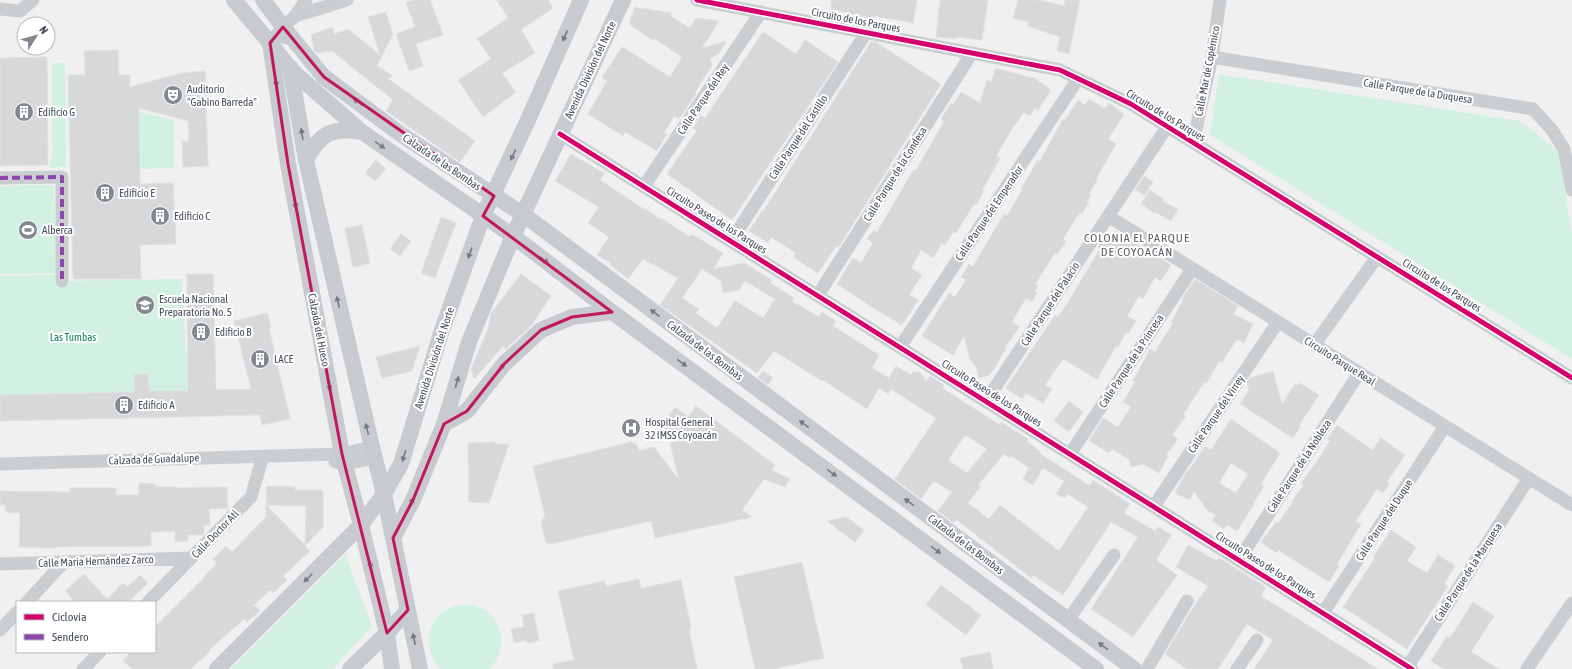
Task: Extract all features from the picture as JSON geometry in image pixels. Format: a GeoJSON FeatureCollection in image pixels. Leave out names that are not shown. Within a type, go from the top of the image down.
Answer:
{"type":"FeatureCollection","features":[{"type":"Feature","properties":{"kind":"main road"},"geometry":{"type":"LineString","coordinates":[[234,0],[270,43]]}},
{"type":"Feature","properties":{"kind":"main road"},"geometry":{"type":"LineString","coordinates":[[263,0],[283,27],[306,160],[384,494],[420,669]]}},
{"type":"Feature","properties":{"kind":"main road","name":"Avenida División del Norte"},"geometry":{"type":"LineString","coordinates":[[217,669],[361,525],[384,494],[401,464],[442,330],[483,216],[494,196],[581,0]]}},
{"type":"Feature","properties":{"kind":"main road","name":"Avenida División del Norte"},"geometry":{"type":"LineString","coordinates":[[393,538],[413,500],[444,424],[469,342],[513,236],[524,216],[560,134],[623,0]]}},
{"type":"Feature","properties":{"kind":"main road","name":"Calzada de las Bombas"},"geometry":{"type":"LineString","coordinates":[[283,27],[324,77],[399,133],[524,216],[1134,669]]}},
{"type":"Feature","properties":{"kind":"main road","name":"Calzada de las Bombas"},"geometry":{"type":"LineString","coordinates":[[270,43],[291,70],[362,132],[513,236],[612,312],[1096,669]]}},
{"type":"Feature","properties":{"kind":"main road","name":"Calzada del Hueso"},"geometry":{"type":"LineString","coordinates":[[270,43],[288,164],[343,459],[361,525],[386,633],[392,669]]}},
{"type":"Feature","properties":{"kind":"main road"},"geometry":{"type":"LineString","coordinates":[[306,160],[314,144],[328,134],[345,129],[362,132]]}},
{"type":"Feature","properties":{"kind":"main road"},"geometry":{"type":"LineString","coordinates":[[444,424],[466,411],[504,364],[541,330],[572,317],[612,312]]}},
{"type":"Feature","properties":{"kind":"main road"},"geometry":{"type":"LineString","coordinates":[[350,669],[408,610]]}},
{"type":"Feature","properties":{"kind":"street"},"geometry":{"type":"LineString","coordinates":[[0,9],[20,11],[33,0]]}},
{"type":"Feature","properties":{"kind":"street"},"geometry":{"type":"LineString","coordinates":[[270,43],[283,27],[295,16],[306,0]]}},
{"type":"Feature","properties":{"kind":"street"},"geometry":{"type":"LineString","coordinates":[[295,16],[347,0]]}},
{"type":"Feature","properties":{"kind":"street","name":"Circuito de los Parques"},"geometry":{"type":"LineString","coordinates":[[697,0],[1060,70],[1131,104],[1572,378]]}},
{"type":"Feature","properties":{"kind":"street","name":"Calle Mar de Copérnico"},"geometry":{"type":"LineString","coordinates":[[1193,142],[1212,57],[1220,0]]}},
{"type":"Feature","properties":{"kind":"street","name":"Calle Parque del Rey"},"geometry":{"type":"LineString","coordinates":[[644,186],[761,12]]}},
{"type":"Feature","properties":{"kind":"street","name":"Calle Parque del Castillo"},"geometry":{"type":"LineString","coordinates":[[730,241],[866,33]]}},
{"type":"Feature","properties":{"kind":"street","name":"Calle Parque de la Condesa"},"geometry":{"type":"LineString","coordinates":[[818,295],[972,53]]}},
{"type":"Feature","properties":{"kind":"street","name":"Calle Parque de la Duquesa"},"geometry":{"type":"LineString","coordinates":[[1212,57],[1533,109],[1552,130],[1564,149],[1572,190]]}},
{"type":"Feature","properties":{"kind":"street","name":"Calle Parque del Emperador"},"geometry":{"type":"LineString","coordinates":[[900,347],[1078,79]]}},
{"type":"Feature","properties":{"kind":"street","name":"Calle Parque del Palacio"},"geometry":{"type":"LineString","coordinates":[[986,401],[1168,127]]}},
{"type":"Feature","properties":{"kind":"street","name":"Circuito Paseo de los Parques"},"geometry":{"type":"LineString","coordinates":[[560,134],[1410,668]]}},
{"type":"Feature","properties":{"kind":"street"},"geometry":{"type":"LineString","coordinates":[[0,178],[62,177],[62,281]]}},
{"type":"Feature","properties":{"kind":"street","name":"Circuito Parque Real"},"geometry":{"type":"LineString","coordinates":[[1108,216],[1572,505]]}},
{"type":"Feature","properties":{"kind":"street"},"geometry":{"type":"LineString","coordinates":[[1314,345],[1377,257]]}},
{"type":"Feature","properties":{"kind":"street","name":"Calle Parque de la Princesa"},"geometry":{"type":"LineString","coordinates":[[1070,454],[1192,269]]}},
{"type":"Feature","properties":{"kind":"street","name":"Calle Parque del Virrey"},"geometry":{"type":"LineString","coordinates":[[1154,506],[1278,322]]}},
{"type":"Feature","properties":{"kind":"street","name":"Calle Parque de la Nobleza"},"geometry":{"type":"LineString","coordinates":[[1239,560],[1359,373]]}},
{"type":"Feature","properties":{"kind":"street","name":"Calle Parque del Duque"},"geometry":{"type":"LineString","coordinates":[[1323,613],[1445,426]]}},
{"type":"Feature","properties":{"kind":"street","name":"Calzada de Guadalupe"},"geometry":{"type":"LineString","coordinates":[[0,464],[308,455],[343,459],[373,452]]}},
{"type":"Feature","properties":{"kind":"street","name":"Calle Doctor Atl"},"geometry":{"type":"LineString","coordinates":[[149,601],[251,497],[263,456]]}},
{"type":"Feature","properties":{"kind":"street","name":"Calle Parque de la Marquesa"},"geometry":{"type":"LineString","coordinates":[[1410,668],[1528,478]]}},
{"type":"Feature","properties":{"kind":"street"},"geometry":{"type":"LineString","coordinates":[[1068,620],[1114,555]]}},
{"type":"Feature","properties":{"kind":"street","name":"Calle María Hernández Zarco"},"geometry":{"type":"LineString","coordinates":[[0,564],[191,558]]}},
{"type":"Feature","properties":{"kind":"street"},"geometry":{"type":"LineString","coordinates":[[28,601],[64,562]]}},
{"type":"Feature","properties":{"kind":"street"},"geometry":{"type":"LineString","coordinates":[[1147,669],[1187,601]]}},
{"type":"Feature","properties":{"kind":"street"},"geometry":{"type":"LineString","coordinates":[[1527,669],[1572,603]]}},
{"type":"Feature","properties":{"kind":"street"},"geometry":{"type":"LineString","coordinates":[[0,630],[16,613]]}},
{"type":"Feature","properties":{"kind":"street"},"geometry":{"type":"LineString","coordinates":[[1237,669],[1257,640]]}},
{"type":"Feature","properties":{"kind":"street"},"geometry":{"type":"LineString","coordinates":[[83,669],[99,653]]}},
{"type":"Feature","properties":{"kind":"highlighted area"},"geometry":{"type":"Polygon","coordinates":[[[283,27],[324,77],[494,196],[483,216],[612,312],[572,317],[541,330],[504,364],[467,411],[444,424],[413,500],[393,538],[408,610],[387,633],[342,454],[288,164],[270,43],[283,27]]]}},
{"type":"Feature","properties":{"kind":"green space"},"geometry":{"type":"Polygon","coordinates":[[[52,63],[65,63],[66,167],[49,168],[52,155],[52,63]]]}},
{"type":"Feature","properties":{"kind":"green space"},"geometry":{"type":"Polygon","coordinates":[[[1219,74],[1520,121],[1558,151],[1572,233],[1572,359],[1210,135],[1219,74]]]}},
{"type":"Feature","properties":{"kind":"green space"},"geometry":{"type":"Polygon","coordinates":[[[139,112],[174,120],[174,168],[139,169],[139,112]]]}},
{"type":"Feature","properties":{"kind":"green space","name":"Alberca"},"geometry":{"type":"Polygon","coordinates":[[[54,185],[56,273],[0,274],[0,186],[54,185]]]}},
{"type":"Feature","properties":{"kind":"green space","name":"Las Tumbas"},"geometry":{"type":"Polygon","coordinates":[[[56,275],[56,281],[182,279],[188,391],[149,391],[148,374],[135,374],[135,392],[0,395],[0,276],[56,275]]]}},
{"type":"Feature","properties":{"kind":"green space"},"geometry":{"type":"Polygon","coordinates":[[[345,554],[372,626],[333,669],[231,669],[345,554]]]}},
{"type":"Feature","properties":{"kind":"green space"},"geometry":{"type":"Polygon","coordinates":[[[459,605],[470,605],[482,609],[490,614],[496,622],[500,631],[500,651],[490,669],[441,669],[435,662],[429,646],[429,638],[434,621],[447,609],[459,605]]]}},
{"type":"Feature","properties":{"kind":"building"},"geometry":{"type":"Polygon","coordinates":[[[413,0],[430,0],[443,35],[416,44],[423,66],[409,71],[396,34],[415,27],[406,2],[413,0]]]}},
{"type":"Feature","properties":{"kind":"building"},"geometry":{"type":"Polygon","coordinates":[[[497,0],[548,0],[553,8],[521,30],[535,53],[502,73],[516,92],[483,117],[458,80],[491,59],[477,39],[508,18],[497,0]]]}},
{"type":"Feature","properties":{"kind":"building"},"geometry":{"type":"Polygon","coordinates":[[[832,0],[917,0],[913,23],[874,16],[873,19],[831,9],[832,0]]]}},
{"type":"Feature","properties":{"kind":"building"},"geometry":{"type":"Polygon","coordinates":[[[940,0],[988,0],[982,40],[956,37],[956,39],[936,37],[940,0]]]}},
{"type":"Feature","properties":{"kind":"building"},"geometry":{"type":"Polygon","coordinates":[[[1018,0],[1039,0],[1064,6],[1065,0],[1080,0],[1069,54],[1057,51],[1060,37],[1028,26],[1029,22],[1013,18],[1018,0]]]}},
{"type":"Feature","properties":{"kind":"building"},"geometry":{"type":"Polygon","coordinates":[[[635,7],[672,13],[670,16],[690,28],[696,18],[719,21],[702,48],[726,41],[719,54],[710,58],[712,66],[695,93],[696,94],[679,119],[674,116],[664,133],[667,134],[657,151],[625,132],[623,136],[588,114],[607,81],[602,78],[622,47],[670,77],[682,57],[655,39],[654,41],[629,24],[635,7]]]}},
{"type":"Feature","properties":{"kind":"building"},"geometry":{"type":"Polygon","coordinates":[[[386,12],[393,34],[377,66],[393,76],[387,78],[475,141],[460,162],[386,111],[393,100],[332,51],[317,53],[314,50],[311,35],[332,27],[334,34],[348,29],[380,55],[368,17],[386,12]]]}},
{"type":"Feature","properties":{"kind":"building"},"geometry":{"type":"Polygon","coordinates":[[[763,32],[796,54],[805,40],[838,62],[732,220],[667,174],[697,130],[693,128],[701,116],[705,118],[763,32]]]}},
{"type":"Feature","properties":{"kind":"building"},"geometry":{"type":"Polygon","coordinates":[[[871,42],[877,43],[941,84],[838,248],[836,246],[818,273],[793,257],[796,253],[771,237],[768,243],[749,231],[762,211],[763,212],[871,42]]]}},
{"type":"Feature","properties":{"kind":"building","name":"Edificio E"},"geometry":{"type":"Polygon","coordinates":[[[118,50],[119,75],[130,75],[130,87],[182,73],[205,71],[208,166],[183,167],[182,141],[189,141],[188,121],[139,108],[140,184],[173,183],[176,244],[140,245],[141,279],[73,279],[68,75],[85,75],[84,51],[118,50]]]}},
{"type":"Feature","properties":{"kind":"building","name":"Edificio G"},"geometry":{"type":"Polygon","coordinates":[[[47,57],[48,165],[0,166],[0,58],[47,57]]]}},
{"type":"Feature","properties":{"kind":"building"},"geometry":{"type":"Polygon","coordinates":[[[996,68],[1032,78],[1033,77],[1051,90],[1038,110],[1035,108],[1030,116],[1024,112],[1010,132],[996,156],[1000,158],[982,190],[984,191],[956,233],[953,232],[945,245],[942,243],[933,258],[921,250],[911,268],[922,275],[909,295],[918,300],[902,325],[837,284],[853,258],[861,263],[873,243],[867,239],[874,230],[877,232],[914,169],[916,171],[944,121],[941,119],[951,103],[953,105],[961,92],[980,103],[987,80],[991,82],[996,68]]]}},
{"type":"Feature","properties":{"kind":"building"},"geometry":{"type":"Polygon","coordinates":[[[1089,99],[1105,109],[1109,103],[1124,114],[1108,139],[1116,144],[1089,194],[1091,195],[1087,201],[1089,202],[1082,214],[1080,212],[1063,239],[1066,241],[1057,255],[1055,253],[1035,284],[1038,286],[1035,291],[1037,293],[1032,302],[1026,298],[1012,322],[1019,327],[990,375],[979,378],[976,366],[970,360],[964,336],[953,355],[922,336],[949,293],[955,297],[966,280],[961,277],[969,264],[973,266],[1004,214],[1007,216],[1022,190],[1021,189],[1038,160],[1040,161],[1063,119],[1065,120],[1078,100],[1085,105],[1089,99]]]}},
{"type":"Feature","properties":{"kind":"building"},"geometry":{"type":"Polygon","coordinates":[[[571,154],[604,173],[600,180],[645,210],[646,209],[660,219],[661,218],[690,237],[692,234],[723,253],[713,269],[744,263],[772,280],[770,283],[794,298],[792,301],[819,317],[822,312],[836,321],[833,326],[879,355],[872,368],[889,378],[896,366],[911,375],[913,372],[920,372],[926,382],[930,376],[944,385],[942,388],[1000,425],[1001,422],[1028,439],[1027,442],[1040,451],[1039,453],[1090,486],[1093,480],[1130,504],[1124,513],[1155,531],[1158,527],[1171,535],[1156,560],[1177,575],[1133,637],[1091,609],[1138,537],[1111,522],[1063,595],[1033,575],[1031,578],[956,519],[954,523],[938,511],[952,492],[934,481],[921,499],[895,479],[936,418],[891,389],[888,394],[879,388],[867,409],[823,380],[822,381],[774,351],[757,373],[660,305],[678,278],[643,259],[628,279],[610,265],[611,263],[597,255],[609,237],[588,223],[599,207],[555,181],[571,154]],[[702,269],[682,298],[699,309],[696,313],[717,328],[735,301],[763,318],[775,299],[745,281],[739,290],[723,293],[721,281],[702,269]],[[965,435],[948,460],[967,473],[987,449],[965,435]],[[1004,454],[978,485],[980,487],[968,503],[989,519],[1000,505],[1059,551],[1088,507],[1068,494],[1065,498],[1056,494],[1064,481],[1043,468],[1033,485],[1023,479],[1029,468],[1011,456],[1010,458],[1004,454]]]}},
{"type":"Feature","properties":{"kind":"building"},"geometry":{"type":"Polygon","coordinates":[[[376,160],[386,169],[375,181],[365,173],[376,160]]]}},
{"type":"Feature","properties":{"kind":"building"},"geometry":{"type":"Polygon","coordinates":[[[1144,176],[1153,182],[1145,195],[1135,190],[1144,176]]]}},
{"type":"Feature","properties":{"kind":"building"},"geometry":{"type":"Polygon","coordinates":[[[1150,190],[1163,199],[1162,201],[1178,209],[1171,221],[1155,212],[1154,213],[1141,204],[1150,190]]]}},
{"type":"Feature","properties":{"kind":"building"},"geometry":{"type":"Polygon","coordinates":[[[441,217],[456,223],[435,278],[421,273],[441,217]]]}},
{"type":"Feature","properties":{"kind":"building"},"geometry":{"type":"Polygon","coordinates":[[[362,225],[370,263],[353,267],[345,228],[362,225]]]}},
{"type":"Feature","properties":{"kind":"building"},"geometry":{"type":"Polygon","coordinates":[[[1116,231],[1171,265],[1161,281],[1155,277],[1143,299],[1139,296],[1127,316],[1136,321],[1128,334],[1126,332],[1118,347],[1116,346],[1097,379],[1063,359],[1045,385],[1052,389],[1043,403],[1026,393],[1022,399],[1006,388],[1055,315],[1058,317],[1068,302],[1100,249],[1098,247],[1107,232],[1113,235],[1116,231]]]}},
{"type":"Feature","properties":{"kind":"building"},"geometry":{"type":"Polygon","coordinates":[[[401,234],[411,241],[400,256],[390,249],[401,234]]]}},
{"type":"Feature","properties":{"kind":"building"},"geometry":{"type":"Polygon","coordinates":[[[187,274],[213,274],[216,390],[251,389],[234,321],[267,313],[271,327],[269,328],[290,419],[262,425],[260,415],[0,421],[0,395],[135,392],[134,374],[148,374],[149,391],[188,391],[187,274]]]}},
{"type":"Feature","properties":{"kind":"building"},"geometry":{"type":"Polygon","coordinates":[[[521,274],[551,296],[530,327],[506,349],[503,346],[474,379],[471,369],[488,329],[491,313],[521,274]]]}},
{"type":"Feature","properties":{"kind":"building"},"geometry":{"type":"Polygon","coordinates":[[[1195,279],[1238,306],[1233,314],[1253,324],[1244,343],[1237,339],[1222,362],[1219,361],[1206,384],[1204,382],[1183,415],[1186,416],[1172,435],[1178,439],[1166,455],[1168,456],[1159,473],[1143,464],[1131,467],[1129,459],[1112,449],[1109,453],[1089,441],[1103,418],[1118,427],[1131,407],[1123,402],[1135,382],[1133,381],[1150,349],[1155,352],[1173,323],[1171,322],[1183,300],[1182,299],[1195,279]]]}},
{"type":"Feature","properties":{"kind":"building"},"geometry":{"type":"Polygon","coordinates":[[[420,346],[412,371],[382,378],[376,357],[420,346]]]}},
{"type":"Feature","properties":{"kind":"building"},"geometry":{"type":"Polygon","coordinates":[[[763,371],[773,378],[768,385],[758,378],[763,371]]]}},
{"type":"Feature","properties":{"kind":"building"},"geometry":{"type":"Polygon","coordinates":[[[1273,371],[1282,404],[1295,384],[1298,386],[1300,383],[1319,395],[1299,425],[1301,426],[1293,438],[1240,404],[1249,390],[1247,382],[1250,378],[1273,371]]]}},
{"type":"Feature","properties":{"kind":"building"},"geometry":{"type":"Polygon","coordinates":[[[1069,401],[1083,412],[1069,432],[1054,421],[1069,401]]]}},
{"type":"Feature","properties":{"kind":"building"},"geometry":{"type":"Polygon","coordinates":[[[696,406],[775,465],[771,470],[790,479],[785,487],[764,479],[742,510],[752,517],[655,538],[651,521],[551,544],[546,543],[541,522],[545,516],[533,466],[631,442],[637,445],[639,451],[654,447],[679,480],[670,443],[680,441],[661,427],[675,407],[688,417],[696,406]]]}},
{"type":"Feature","properties":{"kind":"building"},"geometry":{"type":"Polygon","coordinates":[[[1231,419],[1280,453],[1261,484],[1264,486],[1237,531],[1227,525],[1224,529],[1212,521],[1216,515],[1207,510],[1194,491],[1190,500],[1175,493],[1184,476],[1205,446],[1211,450],[1231,419]],[[1231,463],[1219,483],[1236,493],[1248,474],[1231,463]]]}},
{"type":"Feature","properties":{"kind":"building"},"geometry":{"type":"Polygon","coordinates":[[[1337,425],[1372,450],[1381,438],[1405,455],[1387,482],[1389,484],[1383,493],[1377,489],[1356,521],[1361,524],[1337,564],[1339,566],[1329,582],[1278,550],[1276,553],[1261,542],[1276,522],[1278,523],[1293,502],[1292,501],[1304,485],[1301,483],[1322,454],[1330,440],[1327,439],[1337,425]]]}},
{"type":"Feature","properties":{"kind":"building"},"geometry":{"type":"Polygon","coordinates":[[[495,442],[495,444],[509,444],[489,503],[469,502],[468,443],[495,442]]]}},
{"type":"Feature","properties":{"kind":"building"},"geometry":{"type":"Polygon","coordinates":[[[139,483],[155,484],[155,487],[177,488],[227,487],[228,508],[209,509],[210,525],[204,525],[204,534],[202,535],[188,535],[188,541],[175,542],[175,531],[151,532],[151,546],[55,548],[19,547],[20,513],[5,512],[5,505],[0,505],[0,491],[70,492],[70,488],[116,488],[116,495],[139,495],[139,483]]]}},
{"type":"Feature","properties":{"kind":"building"},"geometry":{"type":"Polygon","coordinates":[[[267,486],[295,487],[295,490],[323,490],[323,527],[305,546],[310,551],[283,576],[287,580],[273,593],[270,590],[254,605],[260,611],[247,622],[244,619],[209,650],[210,651],[191,669],[132,669],[123,661],[130,653],[156,653],[156,626],[204,578],[217,563],[213,559],[226,546],[232,552],[266,517],[266,505],[267,486]],[[266,505],[305,545],[306,506],[266,505]]]}},
{"type":"Feature","properties":{"kind":"building"},"geometry":{"type":"Polygon","coordinates":[[[846,517],[864,530],[855,542],[827,521],[846,517]]]}},
{"type":"Feature","properties":{"kind":"building"},"geometry":{"type":"Polygon","coordinates":[[[1391,530],[1416,547],[1407,561],[1427,573],[1438,555],[1455,566],[1444,584],[1448,586],[1407,649],[1343,607],[1375,558],[1373,557],[1391,530]]]}},
{"type":"Feature","properties":{"kind":"building"},"geometry":{"type":"Polygon","coordinates":[[[1188,545],[1217,561],[1219,558],[1266,587],[1261,596],[1378,669],[1254,669],[1273,640],[1247,624],[1218,669],[1187,669],[1165,654],[1208,586],[1176,567],[1188,545]]]}},
{"type":"Feature","properties":{"kind":"building"},"geometry":{"type":"Polygon","coordinates":[[[802,562],[824,658],[774,669],[755,669],[734,577],[802,562]]]}},
{"type":"Feature","properties":{"kind":"building"},"geometry":{"type":"Polygon","coordinates":[[[84,574],[107,599],[123,583],[127,587],[140,575],[148,583],[129,601],[74,601],[65,591],[84,574]]]}},
{"type":"Feature","properties":{"kind":"building"},"geometry":{"type":"Polygon","coordinates":[[[639,579],[641,588],[681,580],[691,628],[689,629],[697,669],[553,669],[553,664],[574,660],[558,591],[604,581],[606,586],[639,579]]]}},
{"type":"Feature","properties":{"kind":"building"},"geometry":{"type":"Polygon","coordinates":[[[941,585],[981,615],[966,635],[926,605],[941,585]]]}},
{"type":"Feature","properties":{"kind":"building"},"geometry":{"type":"Polygon","coordinates":[[[1473,602],[1494,616],[1471,652],[1499,669],[1444,669],[1431,661],[1447,636],[1450,638],[1473,602]]]}},
{"type":"Feature","properties":{"kind":"building"},"geometry":{"type":"Polygon","coordinates":[[[534,613],[539,641],[527,643],[526,640],[514,643],[511,629],[524,627],[522,615],[534,613]]]}},
{"type":"Feature","properties":{"kind":"building"},"geometry":{"type":"Polygon","coordinates":[[[990,652],[993,669],[963,669],[960,658],[990,652]]]}},
{"type":"Feature","properties":{"kind":"marked path"},"geometry":{"type":"LineString","coordinates":[[0,178],[62,177],[62,281]]}},
{"type":"Feature","properties":{"kind":"cycle path"},"geometry":{"type":"LineString","coordinates":[[697,0],[1060,70],[1131,104],[1572,378]]}},
{"type":"Feature","properties":{"kind":"cycle path"},"geometry":{"type":"LineString","coordinates":[[560,134],[1412,669]]}},
{"type":"Feature","properties":{"kind":"place","name":"Auditorio \"Gabino Barreda\""},"geometry":{"type":"Point","coordinates":[173,95]}},
{"type":"Feature","properties":{"kind":"place","name":"Edificio G"},"geometry":{"type":"Point","coordinates":[24,112]}},
{"type":"Feature","properties":{"kind":"place","name":"Edificio E"},"geometry":{"type":"Point","coordinates":[105,193]}},
{"type":"Feature","properties":{"kind":"place","name":"Edificio C"},"geometry":{"type":"Point","coordinates":[160,216]}},
{"type":"Feature","properties":{"kind":"place","name":"Alberca"},"geometry":{"type":"Point","coordinates":[28,230]}},
{"type":"Feature","properties":{"kind":"place","name":"Escuela Nacional Preparatoria No. 5"},"geometry":{"type":"Point","coordinates":[145,305]}},
{"type":"Feature","properties":{"kind":"place","name":"Edificio B"},"geometry":{"type":"Point","coordinates":[201,332]}},
{"type":"Feature","properties":{"kind":"place","name":"LACE"},"geometry":{"type":"Point","coordinates":[260,359]}},
{"type":"Feature","properties":{"kind":"place","name":"Edificio A"},"geometry":{"type":"Point","coordinates":[124,405]}},
{"type":"Feature","properties":{"kind":"place","name":"Hospital General 32 IMSS Coyoacán"},"geometry":{"type":"Point","coordinates":[631,428]}},
{"type":"Feature","properties":{"kind":"district","name":"COLONIA EL PARQUE DE COYOACÁN"},"geometry":{"type":"Point","coordinates":[1137,245]}}]}
